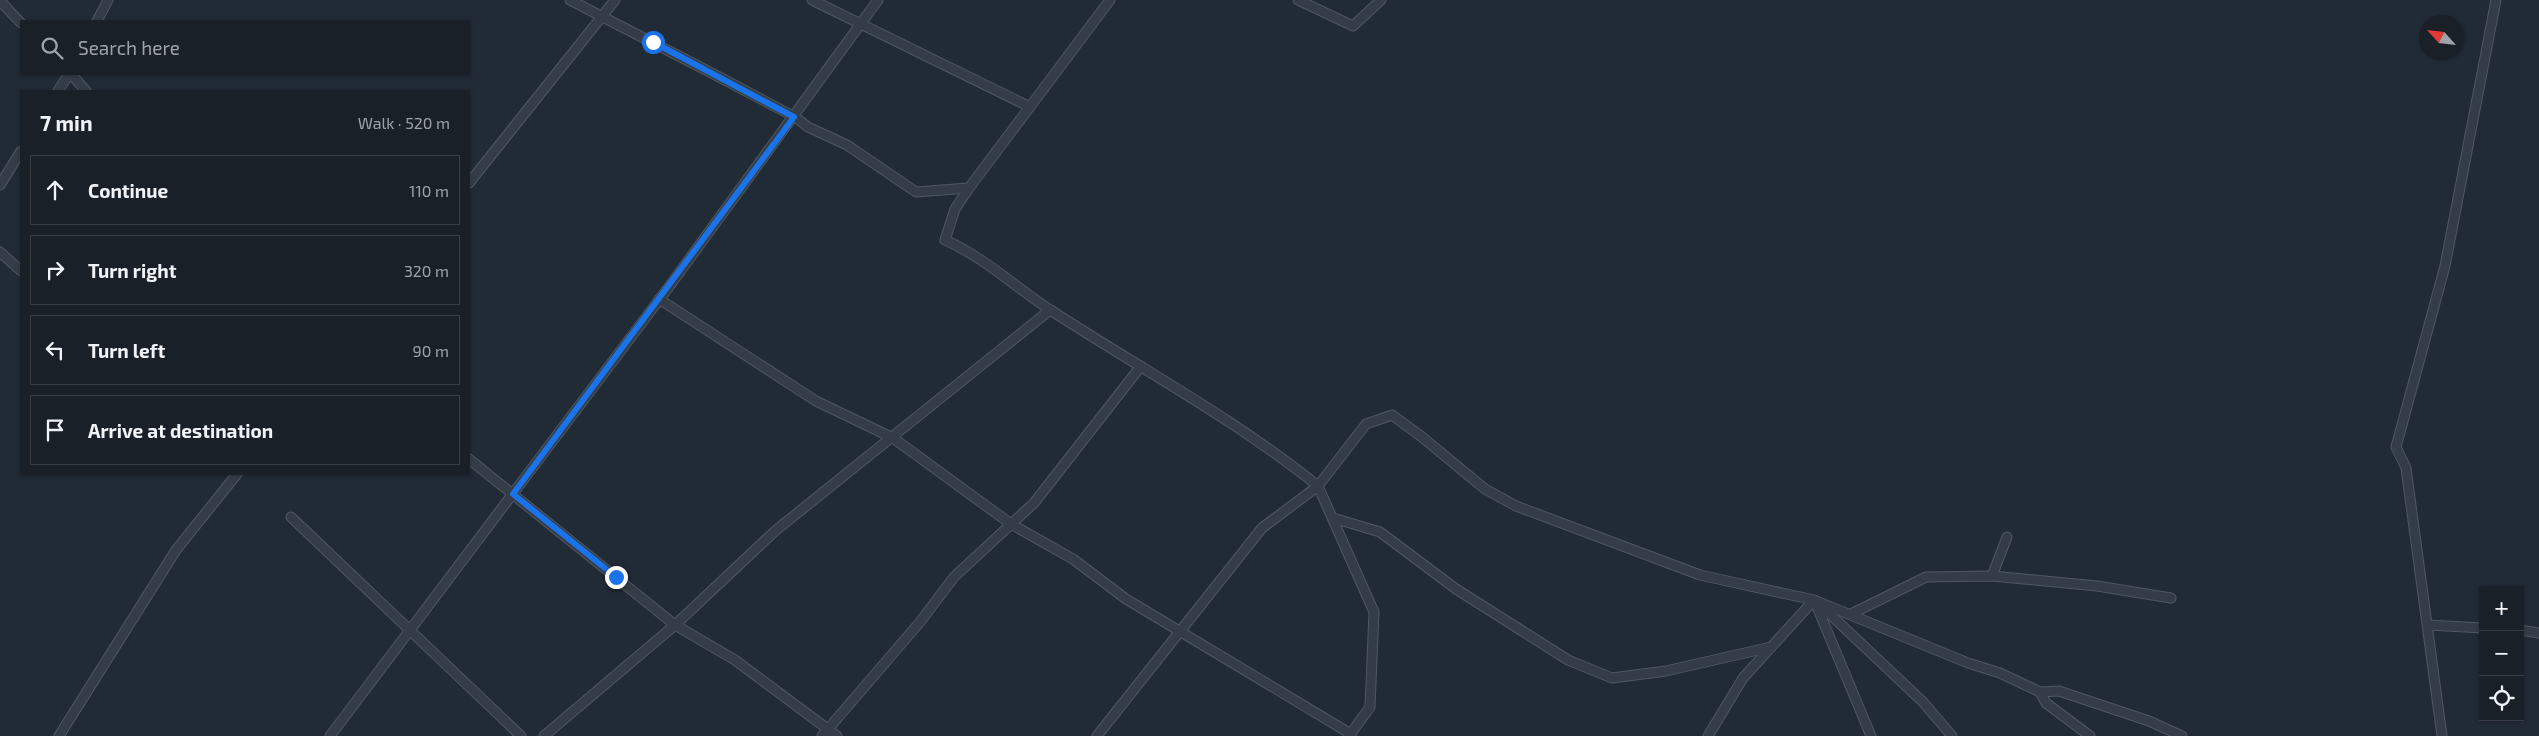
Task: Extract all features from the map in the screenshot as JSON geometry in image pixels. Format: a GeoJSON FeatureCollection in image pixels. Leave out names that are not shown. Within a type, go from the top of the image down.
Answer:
{"type":"FeatureCollection","features":[{"type":"Feature","properties":{"kind":"street"},"geometry":{"type":"LineString","coordinates":[[98,20],[108,0]]}},
{"type":"Feature","properties":{"kind":"street"},"geometry":{"type":"LineString","coordinates":[[570,0],[794,117],[808,127],[847,145],[916,192],[970,188]]}},
{"type":"Feature","properties":{"kind":"street"},"geometry":{"type":"LineString","coordinates":[[470,182],[615,0]]}},
{"type":"Feature","properties":{"kind":"street"},"geometry":{"type":"LineString","coordinates":[[812,0],[1030,107]]}},
{"type":"Feature","properties":{"kind":"street"},"geometry":{"type":"LineString","coordinates":[[330,736],[659,299],[878,0]]}},
{"type":"Feature","properties":{"kind":"street"},"geometry":{"type":"LineString","coordinates":[[659,299],[816,401],[893,438],[1011,524],[1073,559],[1126,599],[1180,634],[1350,735],[1370,707],[1374,612],[1318,486],[1276,452],[1050,310],[963,247],[945,240],[955,209],[1110,0]]}},
{"type":"Feature","properties":{"kind":"street"},"geometry":{"type":"LineString","coordinates":[[1298,0],[1353,26],[1381,0]]}},
{"type":"Feature","properties":{"kind":"street"},"geometry":{"type":"LineString","coordinates":[[2442,736],[2406,468],[2396,447],[2445,266],[2496,0]]}},
{"type":"Feature","properties":{"kind":"street"},"geometry":{"type":"LineString","coordinates":[[0,1],[20,22]]}},
{"type":"Feature","properties":{"kind":"street"},"geometry":{"type":"LineString","coordinates":[[59,90],[69,75]]}},
{"type":"Feature","properties":{"kind":"street"},"geometry":{"type":"LineString","coordinates":[[71,75],[85,90]]}},
{"type":"Feature","properties":{"kind":"street"},"geometry":{"type":"LineString","coordinates":[[0,185],[20,153]]}},
{"type":"Feature","properties":{"kind":"street"},"geometry":{"type":"LineString","coordinates":[[0,252],[20,270]]}},
{"type":"Feature","properties":{"kind":"street"},"geometry":{"type":"LineString","coordinates":[[544,736],[675,625],[775,531],[1050,310]]}},
{"type":"Feature","properties":{"kind":"street"},"geometry":{"type":"LineString","coordinates":[[825,733],[920,622],[954,576],[1034,503],[1141,366]]}},
{"type":"Feature","properties":{"kind":"street"},"geometry":{"type":"LineString","coordinates":[[1097,736],[1180,634],[1262,528],[1318,486],[1366,424],[1392,415],[1422,436],[1485,489],[1516,506],[1700,575],[1814,600],[1968,663],[2000,673],[2040,692],[2059,690],[2149,721],[2182,736]]}},
{"type":"Feature","properties":{"kind":"street"},"geometry":{"type":"LineString","coordinates":[[470,460],[675,625],[735,660],[825,733],[837,736]]}},
{"type":"Feature","properties":{"kind":"street"},"geometry":{"type":"LineString","coordinates":[[60,736],[176,550],[236,475]]}},
{"type":"Feature","properties":{"kind":"street"},"geometry":{"type":"LineString","coordinates":[[291,517],[521,736]]}},
{"type":"Feature","properties":{"kind":"street"},"geometry":{"type":"LineString","coordinates":[[1333,518],[1380,532],[1456,589],[1568,660],[1612,678],[1666,671],[1771,647]]}},
{"type":"Feature","properties":{"kind":"street"},"geometry":{"type":"LineString","coordinates":[[1992,576],[2007,537]]}},
{"type":"Feature","properties":{"kind":"street"},"geometry":{"type":"LineString","coordinates":[[1851,614],[1926,578],[1992,576],[2097,586],[2171,598]]}},
{"type":"Feature","properties":{"kind":"street"},"geometry":{"type":"LineString","coordinates":[[1708,736],[1743,678],[1814,600]]}},
{"type":"Feature","properties":{"kind":"street"},"geometry":{"type":"LineString","coordinates":[[1814,600],[1871,736]]}},
{"type":"Feature","properties":{"kind":"street"},"geometry":{"type":"LineString","coordinates":[[1814,600],[1923,702],[1952,736]]}},
{"type":"Feature","properties":{"kind":"street"},"geometry":{"type":"LineString","coordinates":[[2428,625],[2479,628]]}},
{"type":"Feature","properties":{"kind":"street"},"geometry":{"type":"LineString","coordinates":[[2524,631],[2539,633]]}},
{"type":"Feature","properties":{"kind":"street"},"geometry":{"type":"LineString","coordinates":[[2040,692],[2046,703],[2090,736]]}},
{"type":"Feature","properties":{"kind":"route"},"geometry":{"type":"LineString","coordinates":[[616,577],[513,494],[794,117],[653,42]]}}]}
